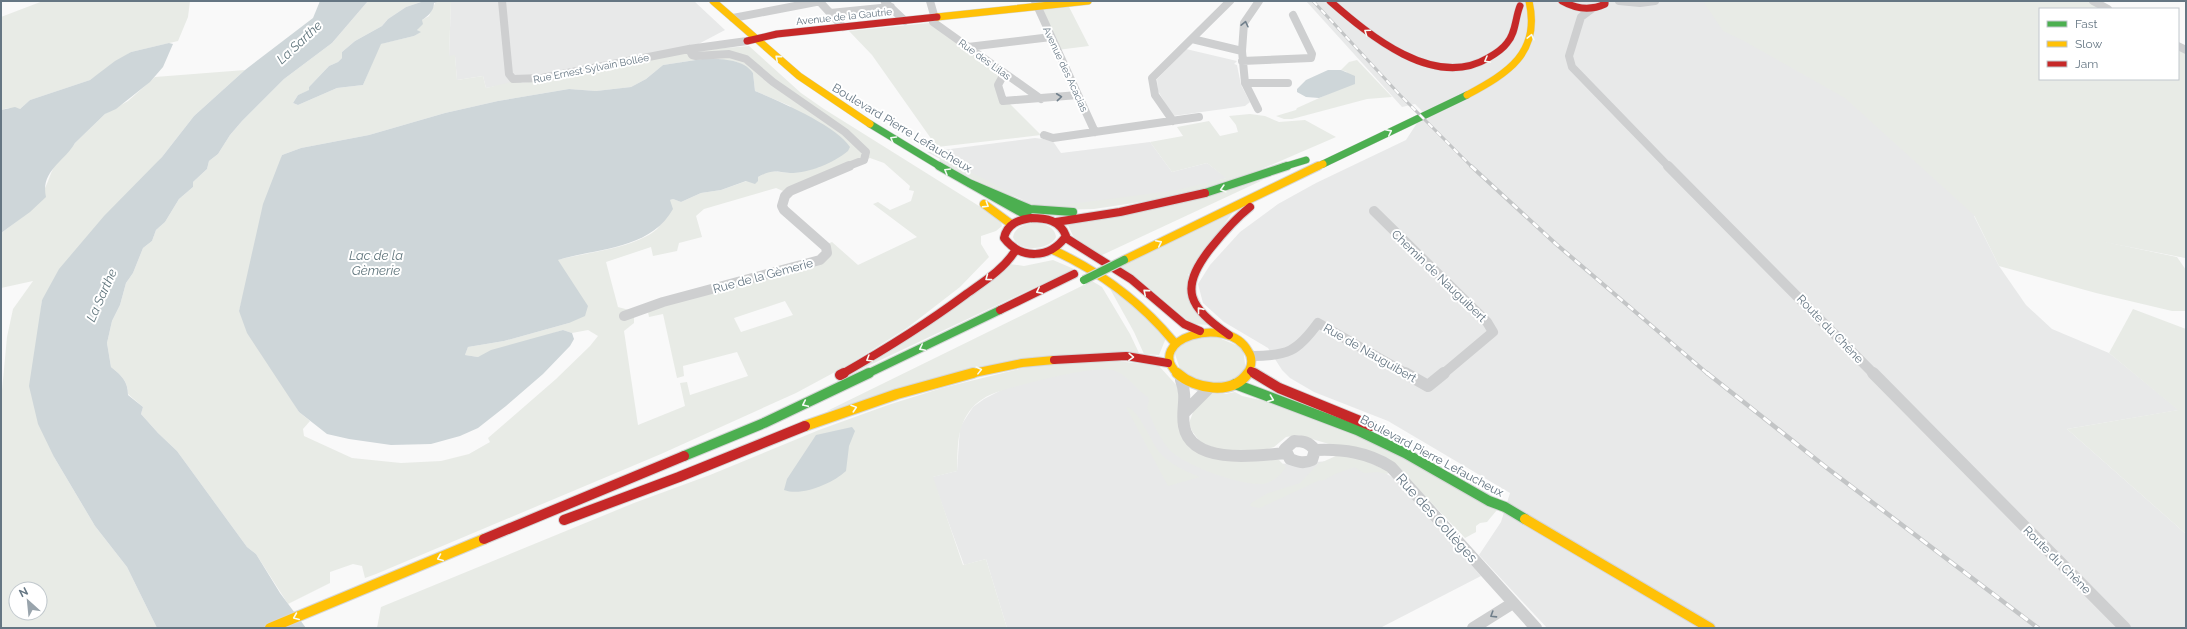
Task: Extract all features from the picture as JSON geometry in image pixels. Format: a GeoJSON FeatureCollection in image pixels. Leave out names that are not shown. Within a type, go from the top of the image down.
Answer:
{"type":"FeatureCollection","features":[{"type":"Feature","properties":{"kind":"main road","name":"Boulevard Pierre Lefaucheux"},"geometry":{"type":"LineString","coordinates":[[701,1],[786,76],[826,106]]}},
{"type":"Feature","properties":{"kind":"main road","name":"Boulevard Pierre Lefaucheux"},"geometry":{"type":"LineString","coordinates":[[714,1],[799,76],[830,99],[926,159],[1031,218]]}},
{"type":"Feature","properties":{"kind":"main road","name":"Avenue de la Gautrie"},"geometry":{"type":"LineString","coordinates":[[747,41],[777,34],[932,18],[1036,4],[1088,1]]}},
{"type":"Feature","properties":{"kind":"main road"},"geometry":{"type":"LineString","coordinates":[[1330,1],[1353,22],[1400,53],[1419,62],[1451,68],[1478,64],[1508,44],[1514,33],[1516,13],[1519,3]]}},
{"type":"Feature","properties":{"kind":"main road"},"geometry":{"type":"LineString","coordinates":[[1034,304],[1475,90],[1515,63],[1528,46],[1532,34],[1533,18],[1529,1]]}},
{"type":"Feature","properties":{"kind":"main road"},"geometry":{"type":"LineString","coordinates":[[1566,3],[1593,8],[1605,2]]}},
{"type":"Feature","properties":{"kind":"main road"},"geometry":{"type":"LineString","coordinates":[[1498,64],[1508,54],[1519,36],[1521,16],[1519,3]]}},
{"type":"Feature","properties":{"kind":"main road"},"geometry":{"type":"LineString","coordinates":[[270,628],[770,421],[1473,80]]}},
{"type":"Feature","properties":{"kind":"main road","name":"Boulevard Pierre Lefaucheux"},"geometry":{"type":"LineString","coordinates":[[859,128],[890,147]]}},
{"type":"Feature","properties":{"kind":"main road"},"geometry":{"type":"LineString","coordinates":[[1229,335],[1214,331],[1200,331],[1184,336],[1174,342],[1168,352],[1168,363],[1172,371],[1181,380],[1195,386],[1209,388],[1235,384],[1246,378],[1251,371],[1252,356],[1244,344],[1229,335],[1214,326],[1192,297],[1191,280],[1195,269],[1210,248],[1235,219],[1258,202],[1373,140]]}},
{"type":"Feature","properties":{"kind":"main road"},"geometry":{"type":"LineString","coordinates":[[1056,222],[1162,203],[1245,182],[1325,153]]}},
{"type":"Feature","properties":{"kind":"main road"},"geometry":{"type":"LineString","coordinates":[[926,159],[925,162],[929,170]]}},
{"type":"Feature","properties":{"kind":"main road","name":"Boulevard Pierre Lefaucheux"},"geometry":{"type":"LineString","coordinates":[[915,162],[956,187]]}},
{"type":"Feature","properties":{"kind":"main road"},"geometry":{"type":"LineString","coordinates":[[969,183],[1016,204],[1048,212],[1094,211],[1162,203]]}},
{"type":"Feature","properties":{"kind":"main road"},"geometry":{"type":"LineString","coordinates":[[976,200],[1001,215],[1010,224]]}},
{"type":"Feature","properties":{"kind":"main road"},"geometry":{"type":"LineString","coordinates":[[1031,218],[1044,218],[1056,222],[1064,228],[1066,238],[1063,244],[1053,250],[1036,254],[1015,251],[1009,246],[1004,238],[1004,233],[1010,224],[1031,218]]}},
{"type":"Feature","properties":{"kind":"main road"},"geometry":{"type":"LineString","coordinates":[[1066,238],[1131,279],[1176,317],[1200,331]]}},
{"type":"Feature","properties":{"kind":"main road"},"geometry":{"type":"LineString","coordinates":[[1053,250],[1082,264],[1114,284],[1165,328],[1174,342]]}},
{"type":"Feature","properties":{"kind":"main road"},"geometry":{"type":"LineString","coordinates":[[457,551],[732,430],[793,401],[866,361],[931,319],[996,272],[1008,262],[1015,251]]}},
{"type":"Feature","properties":{"kind":"main road"},"geometry":{"type":"LineString","coordinates":[[807,415],[553,524],[679,477],[802,426],[978,370],[1022,362],[1092,357],[1151,358],[1168,363]]}},
{"type":"Feature","properties":{"kind":"main road","name":"Boulevard Pierre Lefaucheux"},"geometry":{"type":"LineString","coordinates":[[1251,371],[1279,388],[1351,415],[1383,432],[1493,497],[1505,507],[1710,628]]}},
{"type":"Feature","properties":{"kind":"main road","name":"Boulevard Pierre Lefaucheux"},"geometry":{"type":"LineString","coordinates":[[1235,384],[1277,402],[1357,430],[1405,453],[1489,501],[1505,507]]}},
{"type":"Feature","properties":{"kind":"street","name":"Rue Ernest Sylvain Bollée"},"geometry":{"type":"LineString","coordinates":[[502,1],[509,74],[513,79],[519,80],[542,78],[689,49],[747,41]]}},
{"type":"Feature","properties":{"kind":"street"},"geometry":{"type":"LineString","coordinates":[[733,18],[820,1],[843,27]]}},
{"type":"Feature","properties":{"kind":"street"},"geometry":{"type":"LineString","coordinates":[[884,1],[905,21]]}},
{"type":"Feature","properties":{"kind":"street"},"geometry":{"type":"LineString","coordinates":[[930,1],[934,15],[932,18]]}},
{"type":"Feature","properties":{"kind":"street"},"geometry":{"type":"LineString","coordinates":[[1173,121],[1153,92],[1151,84],[1152,78],[1230,1]]}},
{"type":"Feature","properties":{"kind":"street"},"geometry":{"type":"LineString","coordinates":[[1258,109],[1245,83],[1242,51],[1244,23],[1259,1]]}},
{"type":"Feature","properties":{"kind":"street"},"geometry":{"type":"LineString","coordinates":[[1605,2],[1622,1],[1646,3],[1655,1]]}},
{"type":"Feature","properties":{"kind":"street"},"geometry":{"type":"LineString","coordinates":[[2093,1],[2106,8]]}},
{"type":"Feature","properties":{"kind":"street"},"geometry":{"type":"LineString","coordinates":[[1566,3],[1581,17],[1593,8]]}},
{"type":"Feature","properties":{"kind":"street","name":"Avenue des Acacias"},"geometry":{"type":"LineString","coordinates":[[1036,4],[1095,132]]}},
{"type":"Feature","properties":{"kind":"street"},"geometry":{"type":"LineString","coordinates":[[830,13],[891,7]]}},
{"type":"Feature","properties":{"kind":"street"},"geometry":{"type":"LineString","coordinates":[[1242,61],[1312,58],[1312,54],[1293,15]]}},
{"type":"Feature","properties":{"kind":"street","name":"Route du Chêne"},"geometry":{"type":"LineString","coordinates":[[1581,17],[1569,56],[1572,67],[1576,73],[2125,628]]}},
{"type":"Feature","properties":{"kind":"street","name":"Rue des Lilas"},"geometry":{"type":"LineString","coordinates":[[932,18],[933,22],[1041,99]]}},
{"type":"Feature","properties":{"kind":"street"},"geometry":{"type":"LineString","coordinates":[[968,47],[1051,37]]}},
{"type":"Feature","properties":{"kind":"street"},"geometry":{"type":"LineString","coordinates":[[1192,39],[1242,51]]}},
{"type":"Feature","properties":{"kind":"street","name":"Rue de la Gèmerie"},"geometry":{"type":"LineString","coordinates":[[624,316],[663,302],[820,260],[827,253],[826,247],[784,210],[782,206],[785,196],[790,191],[864,160],[866,152],[845,132],[773,82],[752,62],[730,54],[696,56],[692,54],[689,49]]}},
{"type":"Feature","properties":{"kind":"street"},"geometry":{"type":"LineString","coordinates":[[1004,74],[998,85],[1003,101],[1011,102],[1078,95]]}},
{"type":"Feature","properties":{"kind":"street"},"geometry":{"type":"LineString","coordinates":[[1245,83],[1288,83]]}},
{"type":"Feature","properties":{"kind":"street"},"geometry":{"type":"LineString","coordinates":[[1044,135],[1053,138],[1199,117]]}},
{"type":"Feature","properties":{"kind":"street","name":"Chemin de Nauguibert"},"geometry":{"type":"LineString","coordinates":[[1374,212],[1487,322],[1493,332],[1428,386]]}},
{"type":"Feature","properties":{"kind":"street","name":"Rue de Nauguibert"},"geometry":{"type":"LineString","coordinates":[[1252,356],[1290,353],[1296,350],[1318,323],[1428,386]]}},
{"type":"Feature","properties":{"kind":"street"},"geometry":{"type":"LineString","coordinates":[[1181,380],[1186,395],[1184,429],[1190,439],[1208,451],[1221,455],[1238,456],[1286,453],[1294,461],[1303,463],[1312,460],[1315,457],[1316,450],[1309,443],[1299,440],[1290,443],[1287,446],[1286,453]]}},
{"type":"Feature","properties":{"kind":"street"},"geometry":{"type":"LineString","coordinates":[[1185,412],[1209,388]]}},
{"type":"Feature","properties":{"kind":"street","name":"Rue des Collèges"},"geometry":{"type":"LineString","coordinates":[[1316,450],[1338,449],[1358,452],[1377,459],[1390,467],[1536,628]]}},
{"type":"Feature","properties":{"kind":"street"},"geometry":{"type":"LineString","coordinates":[[1473,628],[1513,603]]}},
{"type":"Feature","properties":{"kind":"shaded area"},"geometry":{"type":"Polygon","coordinates":[[[43,1],[190,1],[188,17],[178,41],[131,52],[90,80],[30,100],[20,109],[8,108],[1,110],[1,17],[43,1]]]}},
{"type":"Feature","properties":{"kind":"shaded area"},"geometry":{"type":"Polygon","coordinates":[[[368,1],[424,1],[406,7],[388,19],[382,26],[355,41],[342,52],[342,58],[338,62],[329,66],[309,87],[310,90],[298,95],[293,103],[298,105],[337,88],[363,85],[380,44],[414,36],[420,32],[417,30],[422,20],[429,16],[436,1],[451,1],[449,56],[455,55],[457,80],[483,76],[486,88],[519,80],[522,83],[536,81],[701,50],[749,46],[801,93],[995,216],[1001,222],[1002,226],[996,231],[981,236],[981,244],[989,257],[960,287],[907,328],[848,365],[796,393],[661,454],[376,574],[365,578],[362,566],[353,564],[330,572],[330,583],[288,604],[256,554],[247,547],[177,451],[141,414],[143,407],[128,394],[127,385],[118,373],[111,367],[107,343],[112,321],[120,305],[126,283],[133,273],[143,248],[152,241],[156,230],[165,222],[179,199],[193,187],[193,182],[207,169],[209,161],[218,154],[230,135],[242,121],[284,79],[332,43],[368,1]],[[709,58],[663,65],[646,79],[631,87],[596,91],[569,89],[498,101],[445,113],[369,135],[301,148],[282,155],[239,311],[299,412],[310,421],[303,429],[304,436],[352,458],[401,463],[441,461],[469,454],[490,442],[488,438],[556,379],[590,346],[598,336],[588,330],[572,333],[563,330],[478,357],[465,355],[468,347],[504,341],[569,323],[557,260],[609,249],[647,236],[657,229],[662,223],[670,200],[673,199],[681,202],[701,193],[721,190],[758,177],[769,171],[791,173],[820,167],[790,106],[755,91],[753,73],[737,62],[709,58]],[[870,158],[790,194],[776,188],[704,209],[696,216],[702,237],[679,243],[677,251],[653,256],[651,247],[606,262],[618,307],[629,310],[634,314],[634,323],[624,331],[638,425],[685,406],[680,383],[687,382],[690,395],[748,376],[737,352],[683,366],[684,376],[677,378],[663,314],[649,317],[648,312],[654,307],[812,261],[824,251],[821,247],[832,242],[858,265],[917,237],[873,204],[878,202],[890,210],[911,201],[914,191],[909,190],[910,186],[884,163],[870,158]],[[785,301],[734,318],[741,332],[793,315],[785,301]]]}},
{"type":"Feature","properties":{"kind":"shaded area"},"geometry":{"type":"Polygon","coordinates":[[[451,1],[694,1],[725,30],[689,49],[486,88],[483,76],[457,80],[455,56],[449,56],[451,1]]]}},
{"type":"Feature","properties":{"kind":"shaded area"},"geometry":{"type":"Polygon","coordinates":[[[1306,1],[2083,1],[2039,8],[2039,80],[2178,80],[2186,258],[1974,216],[1999,266],[2026,305],[2052,329],[2109,353],[2179,410],[2067,429],[2186,534],[2186,628],[1547,628],[1479,555],[1501,522],[1510,493],[1388,421],[1314,392],[1290,378],[1282,370],[1268,348],[1224,322],[1203,303],[1198,284],[1210,265],[1240,232],[1278,204],[1316,183],[1406,140],[1417,123],[1429,118],[1415,104],[1402,107],[1306,1]]]}},
{"type":"Feature","properties":{"kind":"shaded area"},"geometry":{"type":"Polygon","coordinates":[[[1703,1],[2090,1],[2103,8],[2039,8],[2039,80],[2179,80],[2179,48],[2186,52],[2186,258],[2101,241],[2177,257],[2186,270],[2186,311],[2172,311],[2096,293],[1999,266],[1974,215],[1845,98],[1744,41],[1723,31],[1703,1]]]}},
{"type":"Feature","properties":{"kind":"shaded area"},"geometry":{"type":"Polygon","coordinates":[[[1067,3],[1089,46],[1057,50],[1037,7],[1067,3]]]}},
{"type":"Feature","properties":{"kind":"shaded area"},"geometry":{"type":"Polygon","coordinates":[[[929,23],[1000,73],[1001,101],[1010,104],[1041,135],[937,147],[872,55],[849,31],[929,23]]]}},
{"type":"Feature","properties":{"kind":"shaded area"},"geometry":{"type":"Polygon","coordinates":[[[1186,49],[1237,61],[1234,64],[1237,65],[1241,85],[1250,102],[1245,106],[1173,116],[1158,91],[1157,79],[1186,49]]]}},
{"type":"Feature","properties":{"kind":"shaded area"},"geometry":{"type":"Polygon","coordinates":[[[1357,60],[1392,97],[1367,99],[1292,119],[1284,119],[1276,116],[1296,110],[1297,108],[1337,90],[1347,72],[1341,70],[1349,62],[1357,60]]]}},
{"type":"Feature","properties":{"kind":"shaded area"},"geometry":{"type":"Polygon","coordinates":[[[245,70],[194,116],[162,157],[42,300],[38,336],[54,457],[95,526],[127,567],[157,628],[1,628],[1,401],[7,337],[13,309],[33,281],[1,288],[1,233],[19,220],[35,204],[45,188],[55,165],[75,143],[105,114],[128,101],[155,77],[245,70]]]}},
{"type":"Feature","properties":{"kind":"shaded area"},"geometry":{"type":"Polygon","coordinates":[[[1250,114],[1265,116],[1279,122],[1305,120],[1336,137],[1234,181],[1167,198],[1094,209],[1057,210],[1023,205],[938,161],[942,158],[994,184],[1019,199],[1045,205],[1063,205],[1177,190],[1226,178],[1207,163],[1172,172],[1150,142],[1183,136],[1177,127],[1209,121],[1220,136],[1238,132],[1236,125],[1229,116],[1250,114]]]}},
{"type":"Feature","properties":{"kind":"shaded area"},"geometry":{"type":"Polygon","coordinates":[[[1035,138],[1052,140],[1061,153],[1150,142],[1172,172],[1207,163],[1227,178],[1179,191],[1063,207],[1032,204],[983,182],[927,152],[1035,138]]]}},
{"type":"Feature","properties":{"kind":"shaded area"},"geometry":{"type":"Polygon","coordinates":[[[1263,180],[1100,256],[1073,236],[1068,225],[1263,180]]]}},
{"type":"Feature","properties":{"kind":"shaded area"},"geometry":{"type":"Polygon","coordinates":[[[1233,212],[1188,275],[1211,325],[1192,324],[1140,280],[1120,267],[1233,212]]]}},
{"type":"Feature","properties":{"kind":"shaded area"},"geometry":{"type":"Polygon","coordinates":[[[1034,223],[1048,226],[1053,230],[1056,237],[1053,242],[1034,248],[1021,245],[1016,242],[1013,237],[1018,228],[1034,223]]]}},
{"type":"Feature","properties":{"kind":"shaded area"},"geometry":{"type":"Polygon","coordinates":[[[1053,260],[1074,269],[836,381],[1010,264],[1024,266],[1053,260]]]}},
{"type":"Feature","properties":{"kind":"shaded area"},"geometry":{"type":"Polygon","coordinates":[[[1092,281],[1102,287],[1130,334],[1139,353],[1085,353],[827,411],[1092,281]]]}},
{"type":"Feature","properties":{"kind":"shaded area"},"geometry":{"type":"Polygon","coordinates":[[[1109,287],[1129,301],[1166,338],[1159,355],[1144,354],[1134,332],[1109,287]]]}},
{"type":"Feature","properties":{"kind":"shaded area"},"geometry":{"type":"Polygon","coordinates":[[[2133,309],[2186,329],[2186,534],[2067,429],[2178,410],[2109,353],[2133,309]]]}},
{"type":"Feature","properties":{"kind":"shaded area"},"geometry":{"type":"Polygon","coordinates":[[[1212,335],[1243,348],[1246,372],[1217,386],[1182,375],[1174,351],[1180,343],[1212,335]]]}},
{"type":"Feature","properties":{"kind":"shaded area"},"geometry":{"type":"Polygon","coordinates":[[[1109,360],[1159,366],[1180,389],[1189,445],[1279,460],[1286,467],[1273,480],[1267,483],[1258,484],[1231,479],[1215,474],[1175,455],[1168,448],[1153,423],[1147,407],[1149,401],[1148,397],[1123,375],[1112,370],[1102,369],[1071,373],[1002,390],[984,398],[972,408],[960,430],[957,471],[933,477],[963,565],[986,559],[1007,628],[377,628],[381,607],[634,503],[710,475],[819,430],[888,405],[942,388],[1027,367],[1109,360]]]}},
{"type":"Feature","properties":{"kind":"shaded area"},"geometry":{"type":"Polygon","coordinates":[[[1081,365],[1135,366],[1176,443],[1227,467],[1332,461],[1380,470],[1392,477],[1481,576],[1380,628],[1007,628],[986,559],[964,565],[932,477],[957,471],[960,427],[973,407],[984,399],[1027,377],[1081,365]]]}},
{"type":"Feature","properties":{"kind":"shaded area"},"geometry":{"type":"Polygon","coordinates":[[[1235,392],[1242,396],[1265,401],[1347,430],[1414,462],[1497,510],[1487,522],[1480,523],[1476,526],[1476,532],[1465,538],[1408,478],[1336,446],[1298,435],[1286,437],[1274,447],[1264,450],[1227,452],[1201,443],[1192,431],[1189,423],[1195,407],[1208,394],[1226,394],[1235,392]]]}},
{"type":"Feature","properties":{"kind":"shaded area"},"geometry":{"type":"Polygon","coordinates":[[[1126,407],[1136,413],[1156,448],[1164,457],[1178,467],[1200,477],[1168,486],[1126,407]]]}},
{"type":"Feature","properties":{"kind":"shaded area"},"geometry":{"type":"Polygon","coordinates":[[[1338,455],[1359,458],[1390,472],[1387,474],[1377,472],[1364,473],[1355,467],[1335,474],[1322,481],[1320,480],[1260,508],[1250,506],[1251,503],[1268,493],[1300,483],[1318,464],[1338,455]]]}},
{"type":"Feature","properties":{"kind":"water","name":"La Sarthe"},"geometry":{"type":"Polygon","coordinates":[[[320,1],[368,1],[332,43],[284,79],[242,121],[230,135],[218,154],[209,161],[207,169],[193,182],[193,187],[179,199],[165,222],[156,230],[152,241],[143,248],[133,273],[126,283],[120,305],[112,321],[107,343],[111,367],[125,382],[128,395],[143,407],[141,414],[177,451],[247,547],[256,554],[280,593],[306,628],[157,628],[127,567],[95,526],[54,457],[38,424],[29,386],[42,300],[59,269],[104,216],[162,157],[194,116],[245,70],[313,18],[320,1]]]}},
{"type":"Feature","properties":{"kind":"water"},"geometry":{"type":"Polygon","coordinates":[[[424,1],[437,2],[434,3],[430,13],[422,20],[423,24],[417,30],[421,32],[414,36],[381,44],[363,85],[337,88],[298,105],[293,103],[298,95],[309,90],[309,87],[329,66],[338,62],[342,58],[342,52],[355,41],[382,26],[388,19],[406,7],[424,1]]]}},
{"type":"Feature","properties":{"kind":"water"},"geometry":{"type":"Polygon","coordinates":[[[169,43],[173,44],[163,67],[150,82],[116,109],[105,114],[75,143],[50,173],[45,188],[46,197],[30,212],[1,233],[1,110],[15,107],[20,109],[30,100],[90,80],[115,61],[131,52],[169,43]]]}},
{"type":"Feature","properties":{"kind":"water","name":"Lac de la Gèmerie"},"geometry":{"type":"Polygon","coordinates":[[[709,58],[733,61],[749,68],[753,73],[755,91],[821,123],[843,139],[850,147],[848,151],[835,160],[813,169],[798,173],[771,172],[758,177],[758,181],[755,184],[746,181],[721,190],[701,193],[681,202],[673,199],[670,200],[673,209],[663,222],[651,233],[622,245],[558,260],[588,306],[585,316],[569,323],[504,341],[468,347],[465,355],[478,357],[491,350],[563,330],[572,333],[574,339],[570,346],[543,374],[478,428],[460,436],[431,444],[391,445],[349,439],[327,434],[299,412],[247,333],[239,311],[263,204],[282,155],[301,148],[369,135],[445,113],[498,101],[569,89],[596,91],[631,87],[646,79],[663,65],[709,58]]]}},
{"type":"Feature","properties":{"kind":"water"},"geometry":{"type":"Polygon","coordinates":[[[1328,70],[1341,70],[1355,76],[1355,84],[1319,98],[1306,97],[1297,92],[1297,89],[1306,80],[1328,70]]]}},
{"type":"Feature","properties":{"kind":"water"},"geometry":{"type":"Polygon","coordinates":[[[852,427],[855,431],[849,446],[846,471],[840,476],[817,488],[799,492],[784,490],[787,479],[816,435],[852,427]]]}},
{"type":"Feature","properties":{"kind":"railway"},"geometry":{"type":"LineString","coordinates":[[1313,1],[1400,95],[1471,166]]}},
{"type":"Feature","properties":{"kind":"railway"},"geometry":{"type":"LineString","coordinates":[[1471,166],[1556,244],[1708,374]]}},
{"type":"Feature","properties":{"kind":"railway"},"geometry":{"type":"LineString","coordinates":[[1707,373],[1827,468],[2038,628]]}},
{"type":"Feature","properties":{"kind":"traffic: fast"},"geometry":{"type":"LineString","coordinates":[[1323,164],[1467,95]]}},
{"type":"Feature","properties":{"kind":"traffic: fast"},"geometry":{"type":"LineString","coordinates":[[870,124],[926,159],[1031,218]]}},
{"type":"Feature","properties":{"kind":"traffic: fast"},"geometry":{"type":"LineString","coordinates":[[1205,193],[1306,160]]}},
{"type":"Feature","properties":{"kind":"traffic: fast"},"geometry":{"type":"LineString","coordinates":[[969,183],[1030,209],[1073,212]]}},
{"type":"Feature","properties":{"kind":"traffic: fast"},"geometry":{"type":"LineString","coordinates":[[1084,280],[1124,260]]}},
{"type":"Feature","properties":{"kind":"traffic: fast"},"geometry":{"type":"LineString","coordinates":[[684,456],[764,423],[1000,310]]}},
{"type":"Feature","properties":{"kind":"traffic: fast"},"geometry":{"type":"LineString","coordinates":[[1235,384],[1357,430],[1405,453],[1489,501],[1505,507],[1525,519]]}},
{"type":"Feature","properties":{"kind":"traffic: slow"},"geometry":{"type":"LineString","coordinates":[[713,1],[799,76],[870,124]]}},
{"type":"Feature","properties":{"kind":"traffic: slow"},"geometry":{"type":"LineString","coordinates":[[937,17],[1088,1]]}},
{"type":"Feature","properties":{"kind":"traffic: slow"},"geometry":{"type":"LineString","coordinates":[[1467,95],[1495,79],[1508,69],[1519,58],[1527,46],[1532,33],[1533,18],[1529,1]]}},
{"type":"Feature","properties":{"kind":"traffic: slow"},"geometry":{"type":"LineString","coordinates":[[1124,260],[1323,164]]}},
{"type":"Feature","properties":{"kind":"traffic: slow"},"geometry":{"type":"LineString","coordinates":[[984,204],[1011,224]]}},
{"type":"Feature","properties":{"kind":"traffic: slow"},"geometry":{"type":"LineString","coordinates":[[1053,250],[1088,267],[1120,288],[1148,313],[1174,342]]}},
{"type":"Feature","properties":{"kind":"traffic: slow"},"geometry":{"type":"LineString","coordinates":[[1210,331],[1234,338],[1241,342],[1250,353],[1250,370],[1247,375],[1236,383],[1217,388],[1199,386],[1184,379],[1174,369],[1169,358],[1172,346],[1186,337],[1210,331]]}},
{"type":"Feature","properties":{"kind":"traffic: slow"},"geometry":{"type":"LineString","coordinates":[[805,426],[897,394],[959,376],[1022,363],[1054,360]]}},
{"type":"Feature","properties":{"kind":"traffic: slow"},"geometry":{"type":"LineString","coordinates":[[1525,519],[1710,628]]}},
{"type":"Feature","properties":{"kind":"traffic: slow"},"geometry":{"type":"LineString","coordinates":[[270,628],[484,539]]}},
{"type":"Feature","properties":{"kind":"traffic: jam"},"geometry":{"type":"LineString","coordinates":[[1330,1],[1365,30],[1408,56],[1432,65],[1454,68],[1476,65],[1505,46],[1513,33],[1520,6]]}},
{"type":"Feature","properties":{"kind":"traffic: jam"},"geometry":{"type":"LineString","coordinates":[[1562,1],[1578,8],[1589,9],[1605,4],[1605,1]]}},
{"type":"Feature","properties":{"kind":"traffic: jam"},"geometry":{"type":"LineString","coordinates":[[747,41],[777,34],[937,17]]}},
{"type":"Feature","properties":{"kind":"traffic: jam"},"geometry":{"type":"LineString","coordinates":[[1056,222],[1120,212],[1205,193]]}},
{"type":"Feature","properties":{"kind":"traffic: jam"},"geometry":{"type":"LineString","coordinates":[[1229,335],[1214,324],[1200,310],[1191,294],[1191,285],[1194,272],[1202,260],[1228,228],[1250,207]]}},
{"type":"Feature","properties":{"kind":"traffic: jam"},"geometry":{"type":"LineString","coordinates":[[1031,218],[1048,219],[1057,223],[1061,226],[1066,236],[1053,250],[1045,253],[1035,255],[1017,251],[1010,246],[1004,238],[1005,233],[1013,224],[1031,218]]}},
{"type":"Feature","properties":{"kind":"traffic: jam"},"geometry":{"type":"LineString","coordinates":[[1066,238],[1131,279],[1184,324],[1200,331]]}},
{"type":"Feature","properties":{"kind":"traffic: jam"},"geometry":{"type":"LineString","coordinates":[[840,375],[940,313],[1001,268],[1015,251]]}},
{"type":"Feature","properties":{"kind":"traffic: jam"},"geometry":{"type":"LineString","coordinates":[[1000,310],[1074,274]]}},
{"type":"Feature","properties":{"kind":"traffic: jam"},"geometry":{"type":"LineString","coordinates":[[1054,360],[1126,356],[1140,357],[1168,363]]}},
{"type":"Feature","properties":{"kind":"traffic: jam"},"geometry":{"type":"LineString","coordinates":[[1251,371],[1279,388],[1372,426]]}},
{"type":"Feature","properties":{"kind":"traffic: jam"},"geometry":{"type":"LineString","coordinates":[[564,520],[679,477],[805,426]]}},
{"type":"Feature","properties":{"kind":"traffic: jam"},"geometry":{"type":"LineString","coordinates":[[484,539],[684,456]]}}]}
